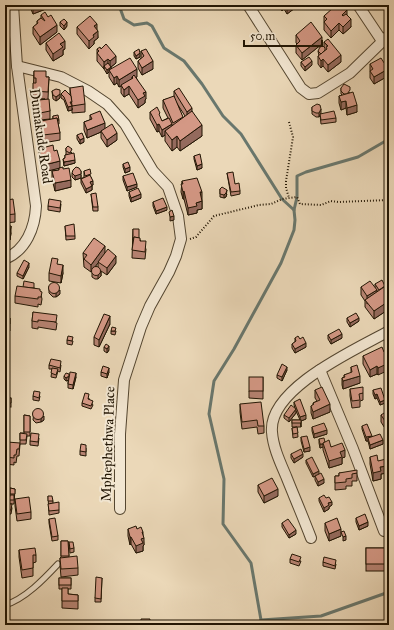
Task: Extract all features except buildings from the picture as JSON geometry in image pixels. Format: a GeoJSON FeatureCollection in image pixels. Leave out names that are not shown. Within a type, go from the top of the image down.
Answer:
{"type":"FeatureCollection","features":[{"type":"Feature","properties":{"kind":"street","name":"Dumakude Road"},"geometry":{"type":"LineString","coordinates":[[5,259],[10,257],[19,249],[29,236],[36,218],[36,206],[17,66],[13,5]]}},
{"type":"Feature","properties":{"kind":"street"},"geometry":{"type":"LineString","coordinates":[[248,5],[301,88],[309,94],[318,93],[350,73],[385,38],[358,5]]}},
{"type":"Feature","properties":{"kind":"street","name":"Mphephethwa Place"},"geometry":{"type":"LineString","coordinates":[[17,66],[61,77],[88,91],[107,104],[126,124],[153,171],[168,187],[178,216],[181,239],[176,256],[170,272],[150,306],[141,327],[124,380],[120,434],[120,509]]}},
{"type":"Feature","properties":{"kind":"street"},"geometry":{"type":"LineString","coordinates":[[311,538],[277,454],[273,440],[272,424],[285,399],[302,382],[320,370],[388,335]]}},
{"type":"Feature","properties":{"kind":"street"},"geometry":{"type":"LineString","coordinates":[[320,370],[353,449],[384,530]]}},
{"type":"Feature","properties":{"kind":"lane"},"geometry":{"type":"LineString","coordinates":[[5,605],[40,583],[58,564]]}},
{"type":"Feature","properties":{"kind":"path"},"geometry":{"type":"LineString","coordinates":[[289,122],[293,137],[286,182],[289,198]]}},
{"type":"Feature","properties":{"kind":"path"},"geometry":{"type":"LineString","coordinates":[[180,242],[196,237],[214,216],[260,205],[271,204],[282,199],[297,197],[300,204],[321,205],[331,201],[389,200]]}},
{"type":"Feature","properties":{"kind":"waterway"},"geometry":{"type":"LineString","coordinates":[[117,5],[120,8],[124,19],[134,25],[147,23],[152,26],[164,48],[184,61],[202,84],[223,116],[241,134],[282,199],[294,210]]}},
{"type":"Feature","properties":{"kind":"waterway"},"geometry":{"type":"LineString","coordinates":[[259,625],[261,620],[251,563],[223,524],[224,479],[209,414],[214,381],[234,349],[281,263],[294,230],[297,176],[358,157],[389,139]]}},
{"type":"Feature","properties":{"kind":"waterway"},"geometry":{"type":"LineString","coordinates":[[261,620],[321,616],[389,592]]}}]}
